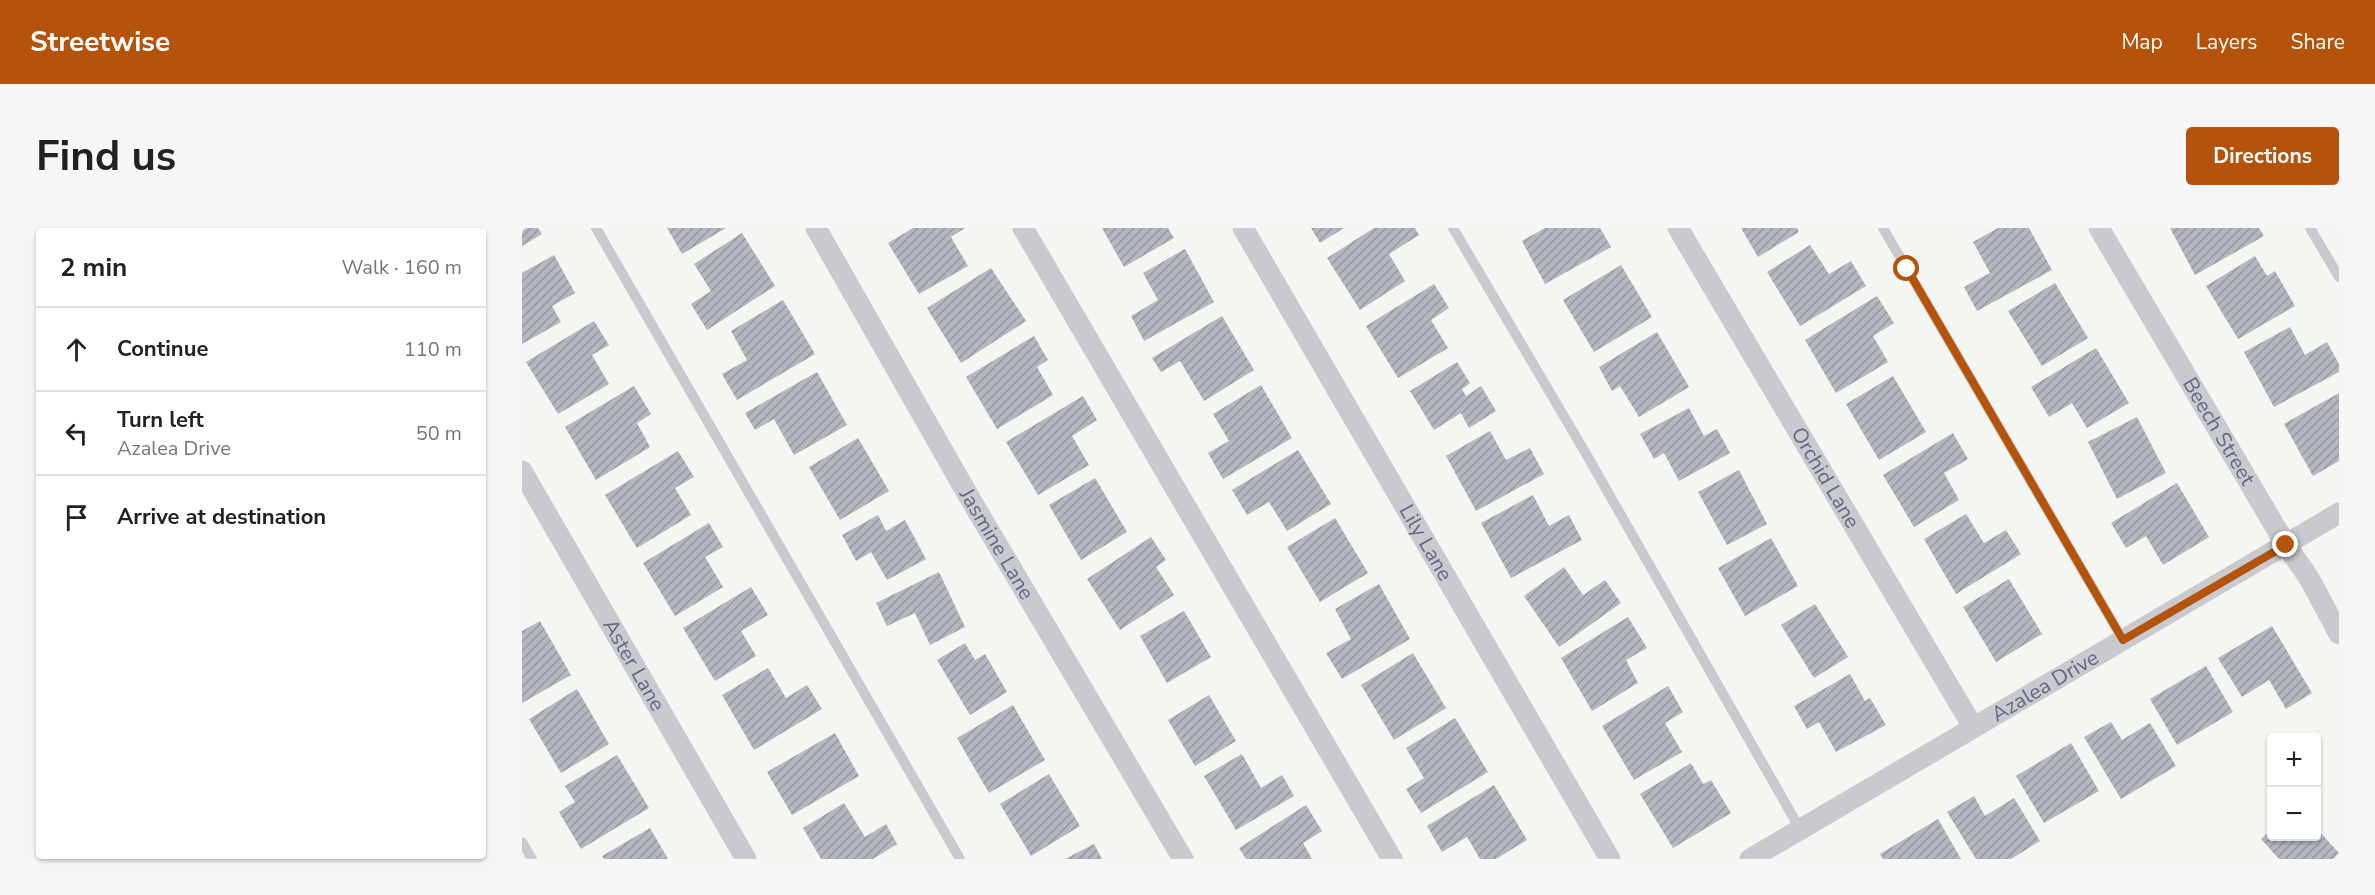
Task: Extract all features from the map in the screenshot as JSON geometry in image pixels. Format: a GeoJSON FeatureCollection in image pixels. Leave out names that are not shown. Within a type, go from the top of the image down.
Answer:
{"type":"FeatureCollection","features":[{"type":"Feature","properties":{"kind":"street","name":"Jasmine Lane"},"geometry":{"type":"LineString","coordinates":[[816,228],[968,495],[1183,859]]}},
{"type":"Feature","properties":{"kind":"street"},"geometry":{"type":"LineString","coordinates":[[1023,228],[1392,859]]}},
{"type":"Feature","properties":{"kind":"street","name":"Lily Lane"},"geometry":{"type":"LineString","coordinates":[[1243,228],[1610,859]]}},
{"type":"Feature","properties":{"kind":"street","name":"Orchid Lane"},"geometry":{"type":"LineString","coordinates":[[1678,228],[1973,727]]}},
{"type":"Feature","properties":{"kind":"street","name":"Beech Street"},"geometry":{"type":"LineString","coordinates":[[2099,228],[2286,545],[2309,578],[2339,634]]}},
{"type":"Feature","properties":{"kind":"street","name":"Aster Lane"},"geometry":{"type":"LineString","coordinates":[[522,471],[746,859]]}},
{"type":"Feature","properties":{"kind":"street","name":"Azalea Drive"},"geometry":{"type":"LineString","coordinates":[[1750,859],[2339,513]]}},
{"type":"Feature","properties":{"kind":"lane"},"geometry":{"type":"LineString","coordinates":[[596,228],[960,859]]}},
{"type":"Feature","properties":{"kind":"lane"},"geometry":{"type":"LineString","coordinates":[[1453,228],[1585,452],[1800,829]]}},
{"type":"Feature","properties":{"kind":"lane"},"geometry":{"type":"LineString","coordinates":[[1883,228],[2123,640]]}},
{"type":"Feature","properties":{"kind":"lane"},"geometry":{"type":"LineString","coordinates":[[2310,228],[2339,277]]}},
{"type":"Feature","properties":{"kind":"lane"},"geometry":{"type":"LineString","coordinates":[[522,842],[532,859]]}},
{"type":"Feature","properties":{"kind":"building"},"geometry":{"type":"Polygon","coordinates":[[[522,228],[538,228],[542,234],[522,246],[522,228]]]}},
{"type":"Feature","properties":{"kind":"building"},"geometry":{"type":"Polygon","coordinates":[[[667,228],[726,228],[682,254],[667,228]]]}},
{"type":"Feature","properties":{"kind":"building"},"geometry":{"type":"Polygon","coordinates":[[[913,228],[965,228],[951,237],[968,266],[919,294],[888,243],[913,228]]]}},
{"type":"Feature","properties":{"kind":"building"},"geometry":{"type":"Polygon","coordinates":[[[1102,228],[1168,228],[1174,238],[1124,267],[1102,228]]]}},
{"type":"Feature","properties":{"kind":"building"},"geometry":{"type":"Polygon","coordinates":[[[1311,228],[1344,228],[1320,243],[1311,228]]]}},
{"type":"Feature","properties":{"kind":"building"},"geometry":{"type":"Polygon","coordinates":[[[1374,228],[1415,228],[1419,235],[1389,254],[1405,281],[1360,310],[1327,258],[1374,228]]]}},
{"type":"Feature","properties":{"kind":"building"},"geometry":{"type":"Polygon","coordinates":[[[1545,228],[1600,228],[1611,247],[1545,284],[1522,241],[1545,228]]]}},
{"type":"Feature","properties":{"kind":"building"},"geometry":{"type":"Polygon","coordinates":[[[1741,228],[1797,228],[1799,232],[1758,257],[1741,228]]]}},
{"type":"Feature","properties":{"kind":"building"},"geometry":{"type":"Polygon","coordinates":[[[1998,228],[2029,228],[2052,270],[1977,311],[1964,287],[1990,273],[1973,242],[1998,228]]]}},
{"type":"Feature","properties":{"kind":"building"},"geometry":{"type":"Polygon","coordinates":[[[2170,228],[2259,228],[2264,236],[2195,275],[2170,228]]]}},
{"type":"Feature","properties":{"kind":"building"},"geometry":{"type":"Polygon","coordinates":[[[742,233],[775,286],[707,330],[691,304],[711,291],[694,264],[742,233]]]}},
{"type":"Feature","properties":{"kind":"building"},"geometry":{"type":"Polygon","coordinates":[[[1810,245],[1829,274],[1851,261],[1866,286],[1800,326],[1767,272],[1810,245]]]}},
{"type":"Feature","properties":{"kind":"building"},"geometry":{"type":"Polygon","coordinates":[[[1185,249],[1214,302],[1144,341],[1131,316],[1158,300],[1143,273],[1185,249]]]}},
{"type":"Feature","properties":{"kind":"building"},"geometry":{"type":"Polygon","coordinates":[[[554,255],[575,293],[552,306],[561,322],[522,344],[522,273],[554,255]]]}},
{"type":"Feature","properties":{"kind":"building"},"geometry":{"type":"Polygon","coordinates":[[[2255,256],[2267,276],[2275,271],[2295,306],[2238,339],[2206,286],[2255,256]]]}},
{"type":"Feature","properties":{"kind":"building"},"geometry":{"type":"Polygon","coordinates":[[[1621,265],[1652,317],[1594,352],[1563,300],[1621,265]]]}},
{"type":"Feature","properties":{"kind":"building"},"geometry":{"type":"Polygon","coordinates":[[[991,268],[1026,321],[961,363],[927,308],[991,268]]]}},
{"type":"Feature","properties":{"kind":"building"},"geometry":{"type":"Polygon","coordinates":[[[2055,283],[2088,338],[2042,366],[2008,311],[2055,283]]]}},
{"type":"Feature","properties":{"kind":"building"},"geometry":{"type":"Polygon","coordinates":[[[1434,284],[1449,308],[1431,320],[1448,348],[1398,378],[1366,326],[1434,284]]]}},
{"type":"Feature","properties":{"kind":"building"},"geometry":{"type":"Polygon","coordinates":[[[1877,296],[1894,323],[1873,336],[1888,362],[1836,393],[1805,340],[1877,296]]]}},
{"type":"Feature","properties":{"kind":"building"},"geometry":{"type":"Polygon","coordinates":[[[783,300],[815,354],[737,400],[722,374],[747,360],[731,331],[783,300]]]}},
{"type":"Feature","properties":{"kind":"building"},"geometry":{"type":"Polygon","coordinates":[[[1222,316],[1254,370],[1204,401],[1180,361],[1161,372],[1152,358],[1222,316]]]}},
{"type":"Feature","properties":{"kind":"building"},"geometry":{"type":"Polygon","coordinates":[[[594,321],[609,345],[592,355],[609,384],[558,414],[526,362],[594,321]]]}},
{"type":"Feature","properties":{"kind":"building"},"geometry":{"type":"Polygon","coordinates":[[[2290,327],[2305,355],[2327,342],[2339,364],[2339,372],[2274,407],[2244,352],[2290,327]]]}},
{"type":"Feature","properties":{"kind":"building"},"geometry":{"type":"Polygon","coordinates":[[[1657,332],[1689,387],[1639,417],[1620,386],[1612,391],[1599,367],[1657,332]]]}},
{"type":"Feature","properties":{"kind":"building"},"geometry":{"type":"Polygon","coordinates":[[[1034,336],[1048,360],[1037,367],[1053,395],[997,429],[966,377],[1034,336]]]}},
{"type":"Feature","properties":{"kind":"building"},"geometry":{"type":"Polygon","coordinates":[[[2096,348],[2129,403],[2087,428],[2072,403],[2049,417],[2031,387],[2096,348]]]}},
{"type":"Feature","properties":{"kind":"building"},"geometry":{"type":"Polygon","coordinates":[[[1457,362],[1470,383],[1462,389],[1466,396],[1481,386],[1496,411],[1469,428],[1461,413],[1434,430],[1410,391],[1457,362]]]}},
{"type":"Feature","properties":{"kind":"building"},"geometry":{"type":"Polygon","coordinates":[[[817,372],[847,425],[794,455],[774,419],[755,430],[745,413],[817,372]]]}},
{"type":"Feature","properties":{"kind":"building"},"geometry":{"type":"Polygon","coordinates":[[[1893,376],[1926,432],[1879,460],[1846,404],[1893,376]]]}},
{"type":"Feature","properties":{"kind":"building"},"geometry":{"type":"Polygon","coordinates":[[[1261,385],[1292,438],[1223,479],[1208,453],[1229,441],[1213,414],[1261,385]]]}},
{"type":"Feature","properties":{"kind":"building"},"geometry":{"type":"Polygon","coordinates":[[[634,386],[651,414],[637,423],[650,447],[596,480],[565,427],[634,386]]]}},
{"type":"Feature","properties":{"kind":"building"},"geometry":{"type":"Polygon","coordinates":[[[2339,393],[2339,461],[2313,476],[2284,424],[2339,393]]]}},
{"type":"Feature","properties":{"kind":"building"},"geometry":{"type":"Polygon","coordinates":[[[1083,396],[1097,420],[1072,436],[1089,465],[1038,495],[1006,442],[1083,396]]]}},
{"type":"Feature","properties":{"kind":"building"},"geometry":{"type":"Polygon","coordinates":[[[1689,408],[1704,436],[1717,429],[1730,453],[1679,481],[1664,453],[1654,459],[1640,434],[1689,408]]]}},
{"type":"Feature","properties":{"kind":"building"},"geometry":{"type":"Polygon","coordinates":[[[2137,417],[2166,473],[2117,499],[2088,442],[2137,417]]]}},
{"type":"Feature","properties":{"kind":"building"},"geometry":{"type":"Polygon","coordinates":[[[1490,431],[1506,460],[1530,448],[1544,474],[1476,511],[1446,456],[1490,431]]]}},
{"type":"Feature","properties":{"kind":"building"},"geometry":{"type":"Polygon","coordinates":[[[1953,433],[1968,459],[1944,473],[1959,500],[1914,527],[1883,475],[1953,433]]]}},
{"type":"Feature","properties":{"kind":"building"},"geometry":{"type":"Polygon","coordinates":[[[858,438],[889,491],[840,520],[809,467],[858,438]]]}},
{"type":"Feature","properties":{"kind":"building"},"geometry":{"type":"Polygon","coordinates":[[[1298,450],[1331,504],[1287,531],[1269,502],[1247,515],[1232,490],[1298,450]]]}},
{"type":"Feature","properties":{"kind":"building"},"geometry":{"type":"Polygon","coordinates":[[[678,451],[694,477],[675,488],[691,515],[637,548],[605,495],[678,451]]]}},
{"type":"Feature","properties":{"kind":"building"},"geometry":{"type":"Polygon","coordinates":[[[1739,470],[1767,524],[1727,545],[1698,492],[1739,470]]]}},
{"type":"Feature","properties":{"kind":"building"},"geometry":{"type":"Polygon","coordinates":[[[1095,478],[1127,532],[1081,560],[1049,505],[1095,478]]]}},
{"type":"Feature","properties":{"kind":"building"},"geometry":{"type":"Polygon","coordinates":[[[2177,483],[2209,537],[2163,565],[2146,536],[2126,548],[2111,523],[2177,483]]]}},
{"type":"Feature","properties":{"kind":"building"},"geometry":{"type":"Polygon","coordinates":[[[1533,495],[1549,526],[1569,515],[1582,540],[1511,578],[1481,523],[1533,495]]]}},
{"type":"Feature","properties":{"kind":"building"},"geometry":{"type":"Polygon","coordinates":[[[1966,514],[1984,543],[2006,530],[2021,554],[1956,594],[1924,539],[1966,514]]]}},
{"type":"Feature","properties":{"kind":"building"},"geometry":{"type":"Polygon","coordinates":[[[878,515],[886,531],[905,520],[926,559],[887,580],[871,552],[856,561],[842,535],[878,515]]]}},
{"type":"Feature","properties":{"kind":"building"},"geometry":{"type":"Polygon","coordinates":[[[1335,518],[1368,573],[1320,602],[1287,547],[1335,518]]]}},
{"type":"Feature","properties":{"kind":"building"},"geometry":{"type":"Polygon","coordinates":[[[709,523],[723,547],[705,557],[723,587],[675,616],[643,563],[709,523]]]}},
{"type":"Feature","properties":{"kind":"building"},"geometry":{"type":"Polygon","coordinates":[[[1151,537],[1166,560],[1156,567],[1174,595],[1120,630],[1087,579],[1151,537]]]}},
{"type":"Feature","properties":{"kind":"building"},"geometry":{"type":"Polygon","coordinates":[[[1771,538],[1798,586],[1745,616],[1718,568],[1771,538]]]}},
{"type":"Feature","properties":{"kind":"building"},"geometry":{"type":"Polygon","coordinates":[[[1564,567],[1583,595],[1605,580],[1621,603],[1559,647],[1524,596],[1564,567]]]}},
{"type":"Feature","properties":{"kind":"building"},"geometry":{"type":"Polygon","coordinates":[[[939,572],[965,627],[930,645],[915,613],[887,626],[876,603],[939,572]]]}},
{"type":"Feature","properties":{"kind":"building"},"geometry":{"type":"Polygon","coordinates":[[[2009,579],[2042,634],[1996,662],[1963,607],[2009,579]]]}},
{"type":"Feature","properties":{"kind":"building"},"geometry":{"type":"Polygon","coordinates":[[[1379,584],[1410,639],[1342,679],[1326,653],[1351,639],[1335,609],[1379,584]]]}},
{"type":"Feature","properties":{"kind":"building"},"geometry":{"type":"Polygon","coordinates":[[[751,587],[768,615],[741,631],[756,656],[715,681],[683,628],[751,587]]]}},
{"type":"Feature","properties":{"kind":"building"},"geometry":{"type":"Polygon","coordinates":[[[1815,604],[1848,657],[1814,678],[1781,625],[1815,604]]]}},
{"type":"Feature","properties":{"kind":"building"},"geometry":{"type":"Polygon","coordinates":[[[1184,611],[1211,657],[1167,683],[1140,636],[1184,611]]]}},
{"type":"Feature","properties":{"kind":"building"},"geometry":{"type":"Polygon","coordinates":[[[1628,617],[1647,648],[1626,660],[1638,683],[1592,711],[1561,658],[1628,617]]]}},
{"type":"Feature","properties":{"kind":"building"},"geometry":{"type":"Polygon","coordinates":[[[540,621],[571,675],[522,703],[522,631],[540,621]]]}},
{"type":"Feature","properties":{"kind":"building"},"geometry":{"type":"Polygon","coordinates":[[[2272,626],[2312,693],[2286,709],[2269,680],[2242,697],[2218,658],[2272,626]]]}},
{"type":"Feature","properties":{"kind":"building"},"geometry":{"type":"Polygon","coordinates":[[[965,643],[975,660],[985,654],[1007,692],[970,715],[937,660],[965,643]]]}},
{"type":"Feature","properties":{"kind":"building"},"geometry":{"type":"Polygon","coordinates":[[[1413,653],[1446,708],[1394,740],[1361,685],[1413,653]]]}},
{"type":"Feature","properties":{"kind":"building"},"geometry":{"type":"Polygon","coordinates":[[[2206,666],[2233,712],[2177,745],[2150,699],[2206,666]]]}},
{"type":"Feature","properties":{"kind":"building"},"geometry":{"type":"Polygon","coordinates":[[[768,668],[786,698],[807,685],[822,709],[754,750],[722,695],[768,668]]]}},
{"type":"Feature","properties":{"kind":"building"},"geometry":{"type":"Polygon","coordinates":[[[1850,674],[1865,701],[1870,698],[1886,725],[1836,752],[1819,722],[1807,729],[1794,706],[1850,674]]]}},
{"type":"Feature","properties":{"kind":"building"},"geometry":{"type":"Polygon","coordinates":[[[1668,686],[1683,712],[1665,723],[1682,752],[1634,780],[1602,726],[1668,686]]]}},
{"type":"Feature","properties":{"kind":"building"},"geometry":{"type":"Polygon","coordinates":[[[577,689],[609,744],[561,773],[529,719],[577,689]]]}},
{"type":"Feature","properties":{"kind":"building"},"geometry":{"type":"Polygon","coordinates":[[[1209,695],[1236,741],[1195,766],[1168,720],[1209,695]]]}},
{"type":"Feature","properties":{"kind":"building"},"geometry":{"type":"Polygon","coordinates":[[[1013,705],[1045,760],[989,793],[957,738],[1013,705]]]}},
{"type":"Feature","properties":{"kind":"building"},"geometry":{"type":"Polygon","coordinates":[[[1455,718],[1488,772],[1421,813],[1406,789],[1424,778],[1406,748],[1455,718]]]}},
{"type":"Feature","properties":{"kind":"building"},"geometry":{"type":"Polygon","coordinates":[[[2111,722],[2122,740],[2150,723],[2176,766],[2121,799],[2084,737],[2111,722]]]}},
{"type":"Feature","properties":{"kind":"building"},"geometry":{"type":"Polygon","coordinates":[[[835,733],[859,776],[792,815],[767,772],[835,733]]]}},
{"type":"Feature","properties":{"kind":"building"},"geometry":{"type":"Polygon","coordinates":[[[2071,743],[2099,791],[2044,823],[2016,776],[2071,743]]]}},
{"type":"Feature","properties":{"kind":"building"},"geometry":{"type":"Polygon","coordinates":[[[1242,754],[1261,788],[1282,775],[1294,796],[1236,830],[1204,776],[1242,754]]]}},
{"type":"Feature","properties":{"kind":"building"},"geometry":{"type":"Polygon","coordinates":[[[617,755],[649,808],[581,849],[559,812],[575,802],[565,786],[617,755]]]}},
{"type":"Feature","properties":{"kind":"building"},"geometry":{"type":"Polygon","coordinates":[[[1691,763],[1703,784],[1711,780],[1731,813],[1673,848],[1640,794],[1691,763]]]}},
{"type":"Feature","properties":{"kind":"building"},"geometry":{"type":"Polygon","coordinates":[[[1049,774],[1080,826],[1031,856],[1000,804],[1049,774]]]}},
{"type":"Feature","properties":{"kind":"building"},"geometry":{"type":"Polygon","coordinates":[[[1494,785],[1527,840],[1496,859],[1480,859],[1467,837],[1442,852],[1427,826],[1494,785]]]}},
{"type":"Feature","properties":{"kind":"building"},"geometry":{"type":"Polygon","coordinates":[[[1974,796],[1985,816],[2014,798],[2040,841],[2011,859],[1976,859],[1947,812],[1974,796]]]}},
{"type":"Feature","properties":{"kind":"building"},"geometry":{"type":"Polygon","coordinates":[[[844,803],[865,837],[886,824],[897,844],[873,859],[821,859],[803,828],[844,803]]]}},
{"type":"Feature","properties":{"kind":"building"},"geometry":{"type":"Polygon","coordinates":[[[1306,805],[1322,831],[1303,843],[1312,859],[1246,859],[1239,848],[1306,805]]]}},
{"type":"Feature","properties":{"kind":"building"},"geometry":{"type":"Polygon","coordinates":[[[1938,819],[1961,859],[1883,859],[1880,854],[1938,819]]]}},
{"type":"Feature","properties":{"kind":"building"},"geometry":{"type":"Polygon","coordinates":[[[650,828],[668,859],[604,859],[602,856],[650,828]]]}},
{"type":"Feature","properties":{"kind":"building"},"geometry":{"type":"Polygon","coordinates":[[[2321,833],[2339,853],[2333,859],[2279,859],[2261,839],[2267,834],[2267,841],[2321,841],[2321,833]]]}},
{"type":"Feature","properties":{"kind":"building"},"geometry":{"type":"Polygon","coordinates":[[[1094,844],[1102,859],[1065,859],[1094,844]]]}},
{"type":"Feature","properties":{"kind":"route"},"geometry":{"type":"LineString","coordinates":[[1907,269],[2123,640],[2286,545]]}}]}
